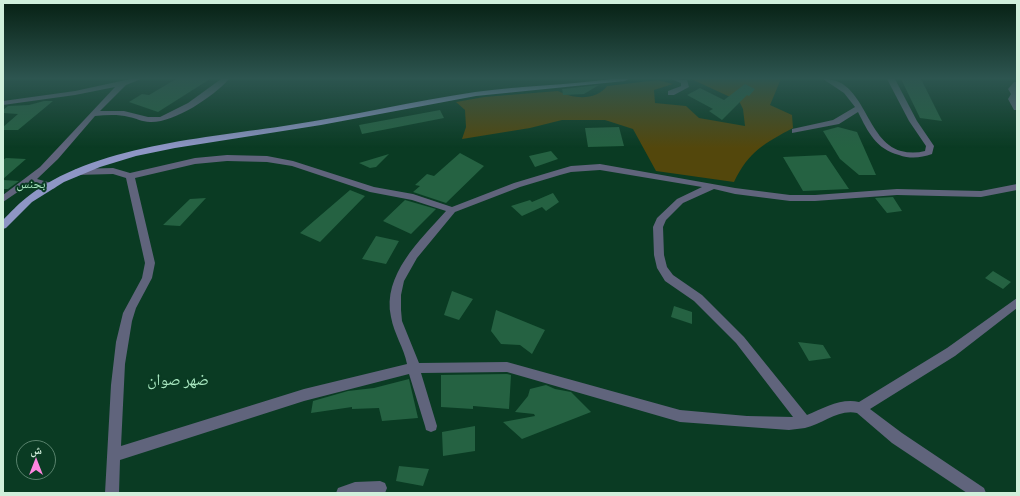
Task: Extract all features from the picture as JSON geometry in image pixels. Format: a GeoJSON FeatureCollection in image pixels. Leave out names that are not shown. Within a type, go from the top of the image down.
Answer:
{"type":"FeatureCollection","features":[{"type":"Feature","properties":{"kind":"main road"},"geometry":{"type":"LineString","coordinates":[[3,226],[17,211],[52,186],[76,172],[120,158],[186,144],[289,128],[431,102]]}},
{"type":"Feature","properties":{"kind":"street"},"geometry":{"type":"LineString","coordinates":[[3,200],[30,180],[71,141],[105,102]]}},
{"type":"Feature","properties":{"kind":"street"},"geometry":{"type":"LineString","coordinates":[[94,114],[125,113],[151,120],[174,115],[194,102]]}},
{"type":"Feature","properties":{"kind":"street"},"geometry":{"type":"LineString","coordinates":[[854,102],[868,126],[884,148],[910,156],[922,155],[929,152],[930,146],[927,139],[913,120],[904,102]]}},
{"type":"Feature","properties":{"kind":"street"},"geometry":{"type":"LineString","coordinates":[[795,131],[836,122],[858,108]]}},
{"type":"Feature","properties":{"kind":"street"},"geometry":{"type":"LineString","coordinates":[[76,172],[113,171],[130,176],[195,161],[227,158],[281,160],[359,186],[413,197],[452,210]]}},
{"type":"Feature","properties":{"kind":"street"},"geometry":{"type":"LineString","coordinates":[[431,426],[413,368],[410,351],[398,326],[395,310],[396,287],[415,254],[452,210],[517,185],[571,169],[586,167],[600,167],[764,195],[815,198],[897,192],[981,194],[1017,187]]}},
{"type":"Feature","properties":{"kind":"street"},"geometry":{"type":"LineString","coordinates":[[112,493],[120,364],[126,321],[130,306],[148,279],[150,271],[130,176]]}},
{"type":"Feature","properties":{"kind":"street"},"geometry":{"type":"LineString","coordinates":[[30,180],[52,186]]}},
{"type":"Feature","properties":{"kind":"street"},"geometry":{"type":"LineString","coordinates":[[713,186],[680,201],[662,218],[658,227],[659,255],[662,268],[669,278],[698,298],[740,340],[805,422]]}},
{"type":"Feature","properties":{"kind":"street"},"geometry":{"type":"LineString","coordinates":[[860,408],[951,352],[1017,302]]}},
{"type":"Feature","properties":{"kind":"street"},"geometry":{"type":"LineString","coordinates":[[115,456],[304,395],[413,368],[507,367],[680,416],[789,424],[805,422],[838,408],[851,406],[860,408],[897,438],[979,493]]}},
{"type":"Feature","properties":{"kind":"street"},"geometry":{"type":"LineString","coordinates":[[343,493],[355,489],[380,488]]}},
{"type":"Feature","properties":{"kind":"shaded area"},"geometry":{"type":"Polygon","coordinates":[[[456,102],[655,102],[686,106],[699,118],[745,126],[743,109],[740,102],[771,102],[770,105],[792,115],[793,128],[774,138],[752,155],[734,182],[656,171],[633,129],[605,120],[562,120],[530,128],[462,139],[466,127],[465,110],[456,102]]]}},
{"type":"Feature","properties":{"kind":"building"},"geometry":{"type":"Polygon","coordinates":[[[40,102],[52,102],[18,130],[3,130],[3,127],[18,114],[3,113],[3,110],[8,106],[29,105],[40,102]]]}},
{"type":"Feature","properties":{"kind":"building"},"geometry":{"type":"Polygon","coordinates":[[[129,102],[174,102],[158,112],[129,102]]]}},
{"type":"Feature","properties":{"kind":"building"},"geometry":{"type":"Polygon","coordinates":[[[700,102],[740,102],[722,120],[709,111],[713,109],[700,102]]]}},
{"type":"Feature","properties":{"kind":"building"},"geometry":{"type":"Polygon","coordinates":[[[912,102],[933,102],[942,121],[920,118],[912,102]]]}},
{"type":"Feature","properties":{"kind":"building"},"geometry":{"type":"Polygon","coordinates":[[[440,110],[444,118],[362,134],[359,125],[440,110]]]}},
{"type":"Feature","properties":{"kind":"building"},"geometry":{"type":"Polygon","coordinates":[[[619,127],[624,146],[588,147],[585,128],[619,127]]]}},
{"type":"Feature","properties":{"kind":"building"},"geometry":{"type":"Polygon","coordinates":[[[838,127],[857,132],[876,175],[859,175],[840,159],[823,131],[838,127]]]}},
{"type":"Feature","properties":{"kind":"building"},"geometry":{"type":"Polygon","coordinates":[[[551,151],[558,159],[535,167],[529,156],[551,151]]]}},
{"type":"Feature","properties":{"kind":"building"},"geometry":{"type":"Polygon","coordinates":[[[460,153],[484,166],[446,203],[413,192],[420,186],[415,185],[427,174],[434,176],[460,153]]]}},
{"type":"Feature","properties":{"kind":"building"},"geometry":{"type":"Polygon","coordinates":[[[389,154],[376,167],[370,168],[359,163],[389,154]]]}},
{"type":"Feature","properties":{"kind":"building"},"geometry":{"type":"Polygon","coordinates":[[[826,155],[849,189],[803,191],[783,157],[826,155]]]}},
{"type":"Feature","properties":{"kind":"building"},"geometry":{"type":"Polygon","coordinates":[[[6,158],[26,159],[3,179],[3,160],[6,158]]]}},
{"type":"Feature","properties":{"kind":"building"},"geometry":{"type":"Polygon","coordinates":[[[3,180],[19,181],[8,189],[3,189],[3,180]]]}},
{"type":"Feature","properties":{"kind":"building"},"geometry":{"type":"Polygon","coordinates":[[[350,190],[365,196],[320,242],[300,233],[350,190]]]}},
{"type":"Feature","properties":{"kind":"building"},"geometry":{"type":"Polygon","coordinates":[[[553,193],[559,202],[546,211],[542,207],[522,216],[511,206],[530,200],[532,202],[553,193]]]}},
{"type":"Feature","properties":{"kind":"building"},"geometry":{"type":"Polygon","coordinates":[[[893,197],[902,211],[887,213],[875,198],[893,197]]]}},
{"type":"Feature","properties":{"kind":"building"},"geometry":{"type":"Polygon","coordinates":[[[206,198],[180,226],[163,225],[190,199],[206,198]]]}},
{"type":"Feature","properties":{"kind":"building"},"geometry":{"type":"Polygon","coordinates":[[[405,200],[436,209],[411,234],[383,221],[405,200]]]}},
{"type":"Feature","properties":{"kind":"building"},"geometry":{"type":"Polygon","coordinates":[[[376,236],[399,241],[386,264],[362,259],[376,236]]]}},
{"type":"Feature","properties":{"kind":"building"},"geometry":{"type":"Polygon","coordinates":[[[993,271],[1011,282],[1003,289],[985,278],[993,271]]]}},
{"type":"Feature","properties":{"kind":"building"},"geometry":{"type":"Polygon","coordinates":[[[452,291],[473,299],[459,320],[444,315],[452,291]]]}},
{"type":"Feature","properties":{"kind":"building"},"geometry":{"type":"Polygon","coordinates":[[[674,306],[692,312],[692,324],[671,317],[674,306]]]}},
{"type":"Feature","properties":{"kind":"building"},"geometry":{"type":"Polygon","coordinates":[[[496,310],[545,330],[532,354],[520,345],[501,344],[491,331],[496,310]]]}},
{"type":"Feature","properties":{"kind":"building"},"geometry":{"type":"Polygon","coordinates":[[[798,342],[823,345],[831,358],[809,361],[798,342]]]}},
{"type":"Feature","properties":{"kind":"building"},"geometry":{"type":"Polygon","coordinates":[[[441,375],[511,375],[509,409],[473,406],[473,409],[441,407],[441,375]]]}},
{"type":"Feature","properties":{"kind":"building"},"geometry":{"type":"Polygon","coordinates":[[[409,379],[418,418],[382,421],[379,408],[352,409],[352,407],[311,413],[313,401],[348,391],[374,388],[409,379]]]}},
{"type":"Feature","properties":{"kind":"building"},"geometry":{"type":"Polygon","coordinates":[[[546,385],[555,389],[571,392],[591,412],[522,439],[503,422],[535,416],[534,414],[515,412],[528,396],[530,389],[546,385]]]}},
{"type":"Feature","properties":{"kind":"building"},"geometry":{"type":"Polygon","coordinates":[[[475,426],[475,451],[443,456],[442,432],[475,426]]]}},
{"type":"Feature","properties":{"kind":"building"},"geometry":{"type":"Polygon","coordinates":[[[399,466],[429,469],[423,486],[396,481],[399,466]]]}},
{"type":"Feature","properties":{"kind":"district","name":"بحنس"},"geometry":{"type":"Point","coordinates":[31,184]}},
{"type":"Feature","properties":{"kind":"district","name":"ضهر صوان"},"geometry":{"type":"Point","coordinates":[178,380]}}]}
